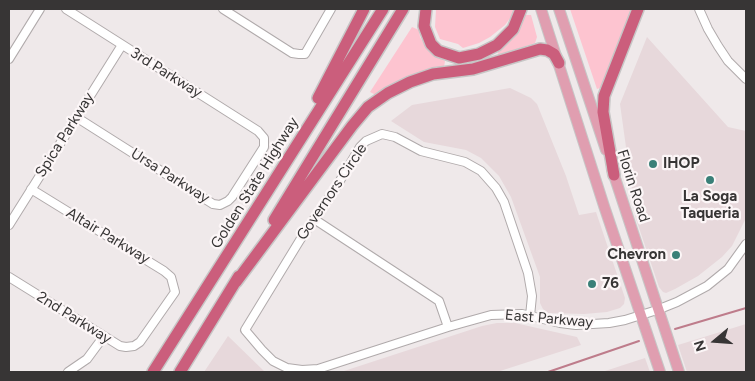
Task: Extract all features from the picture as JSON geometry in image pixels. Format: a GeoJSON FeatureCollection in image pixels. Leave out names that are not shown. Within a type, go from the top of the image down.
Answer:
{"type":"FeatureCollection","features":[{"type":"Feature","properties":{"kind":"highway"},"geometry":{"type":"LineString","coordinates":[[278,174],[364,9]]}},
{"type":"Feature","properties":{"kind":"highway","name":"Golden State Highway"},"geometry":{"type":"LineString","coordinates":[[152,372],[383,9]]}},
{"type":"Feature","properties":{"kind":"highway"},"geometry":{"type":"LineString","coordinates":[[180,372],[404,9]]}},
{"type":"Feature","properties":{"kind":"highway"},"geometry":{"type":"LineString","coordinates":[[426,9],[424,26],[431,44],[438,51],[459,58],[479,54],[497,45],[512,29],[521,9]]}},
{"type":"Feature","properties":{"kind":"highway"},"geometry":{"type":"LineString","coordinates":[[614,175],[603,112],[604,96],[638,9]]}},
{"type":"Feature","properties":{"kind":"highway"},"geometry":{"type":"LineString","coordinates":[[236,282],[352,126],[368,107],[388,93],[410,82],[433,74],[473,69],[540,49],[554,54],[559,63]]}},
{"type":"Feature","properties":{"kind":"main road"},"geometry":{"type":"LineString","coordinates":[[541,9],[640,316],[660,372]]}},
{"type":"Feature","properties":{"kind":"main road","name":"Florin Road"},"geometry":{"type":"LineString","coordinates":[[559,9],[678,372]]}},
{"type":"Feature","properties":{"kind":"street"},"geometry":{"type":"LineString","coordinates":[[9,60],[40,9]]}},
{"type":"Feature","properties":{"kind":"street","name":"3rd Parkway"},"geometry":{"type":"LineString","coordinates":[[66,9],[258,131],[264,138]]}},
{"type":"Feature","properties":{"kind":"street"},"geometry":{"type":"LineString","coordinates":[[223,9],[292,53],[299,54],[305,54],[331,9]]}},
{"type":"Feature","properties":{"kind":"street"},"geometry":{"type":"LineString","coordinates":[[699,9],[708,29],[728,61],[746,79]]}},
{"type":"Feature","properties":{"kind":"street","name":"Spica Parkway"},"geometry":{"type":"LineString","coordinates":[[9,225],[122,45]]}},
{"type":"Feature","properties":{"kind":"street","name":"Ursa Parkway"},"geometry":{"type":"LineString","coordinates":[[76,117],[213,204],[220,205],[232,197],[264,147],[264,138]]}},
{"type":"Feature","properties":{"kind":"street","name":"Governors Circle"},"geometry":{"type":"LineString","coordinates":[[245,330],[360,147],[366,141],[382,134],[394,137],[421,151],[465,162],[481,171],[496,188],[504,202],[528,273],[532,296],[530,316]]}},
{"type":"Feature","properties":{"kind":"street","name":"Altair Parkway"},"geometry":{"type":"LineString","coordinates":[[31,189],[164,271],[171,277],[175,292]]}},
{"type":"Feature","properties":{"kind":"street"},"geometry":{"type":"LineString","coordinates":[[314,219],[439,301],[448,327]]}},
{"type":"Feature","properties":{"kind":"street","name":"East Parkway"},"geometry":{"type":"LineString","coordinates":[[245,330],[273,361],[287,368],[302,370],[318,369],[491,315],[530,316],[560,323],[592,325],[625,320],[658,310],[684,298],[714,280],[734,262],[746,244]]}},
{"type":"Feature","properties":{"kind":"street","name":"2nd Parkway"},"geometry":{"type":"LineString","coordinates":[[9,277],[120,346],[134,346],[140,342],[175,292]]}},
{"type":"Feature","properties":{"kind":"street"},"geometry":{"type":"LineString","coordinates":[[68,372],[87,359],[104,336]]}},
{"type":"Feature","properties":{"kind":"shaded area"},"geometry":{"type":"Polygon","coordinates":[[[436,9],[515,9],[505,25],[490,37],[463,48],[458,44],[440,39],[435,27],[436,9]]]}},
{"type":"Feature","properties":{"kind":"shaded area"},"geometry":{"type":"Polygon","coordinates":[[[570,9],[632,9],[603,87],[597,89],[570,9]]]}},
{"type":"Feature","properties":{"kind":"shaded area"},"geometry":{"type":"Polygon","coordinates":[[[525,15],[531,15],[537,37],[535,43],[499,55],[497,51],[517,33],[525,15]]]}},
{"type":"Feature","properties":{"kind":"shaded area"},"geometry":{"type":"Polygon","coordinates":[[[412,27],[419,30],[420,37],[428,50],[445,61],[444,67],[406,77],[376,95],[370,92],[412,27]]]}},
{"type":"Feature","properties":{"kind":"shaded area"},"geometry":{"type":"Polygon","coordinates":[[[647,37],[728,127],[746,131],[745,220],[732,246],[722,257],[698,276],[666,293],[659,287],[636,219],[620,104],[647,37]]]}},
{"type":"Feature","properties":{"kind":"shaded area"},"geometry":{"type":"Polygon","coordinates":[[[510,88],[531,98],[537,104],[566,176],[579,215],[596,212],[625,298],[624,304],[620,308],[607,312],[584,314],[548,313],[543,309],[540,303],[540,277],[511,197],[499,176],[481,158],[466,150],[424,142],[391,121],[412,105],[510,88]]]}},
{"type":"Feature","properties":{"kind":"shaded area"},"geometry":{"type":"Polygon","coordinates":[[[497,323],[515,323],[577,337],[581,345],[497,372],[341,372],[482,326],[497,323]]]}},
{"type":"Feature","properties":{"kind":"shaded area"},"geometry":{"type":"Polygon","coordinates":[[[746,324],[746,372],[687,372],[678,345],[746,324]]]}},
{"type":"Feature","properties":{"kind":"shaded area"},"geometry":{"type":"Polygon","coordinates":[[[228,336],[265,372],[204,372],[228,336]]]}},
{"type":"Feature","properties":{"kind":"shaded area"},"geometry":{"type":"Polygon","coordinates":[[[645,358],[650,372],[602,372],[645,358]]]}},
{"type":"Feature","properties":{"kind":"waterway"},"geometry":{"type":"LineString","coordinates":[[675,329],[746,308]]}},
{"type":"Feature","properties":{"kind":"waterway"},"geometry":{"type":"LineString","coordinates":[[548,372],[639,341]]}},
{"type":"Feature","properties":{"kind":"place","name":"IHOP"},"geometry":{"type":"Point","coordinates":[653,164]}},
{"type":"Feature","properties":{"kind":"place","name":"La Soga Taqueria"},"geometry":{"type":"Point","coordinates":[710,180]}},
{"type":"Feature","properties":{"kind":"place","name":"Chevron"},"geometry":{"type":"Point","coordinates":[676,255]}},
{"type":"Feature","properties":{"kind":"place","name":"76"},"geometry":{"type":"Point","coordinates":[592,284]}}]}
